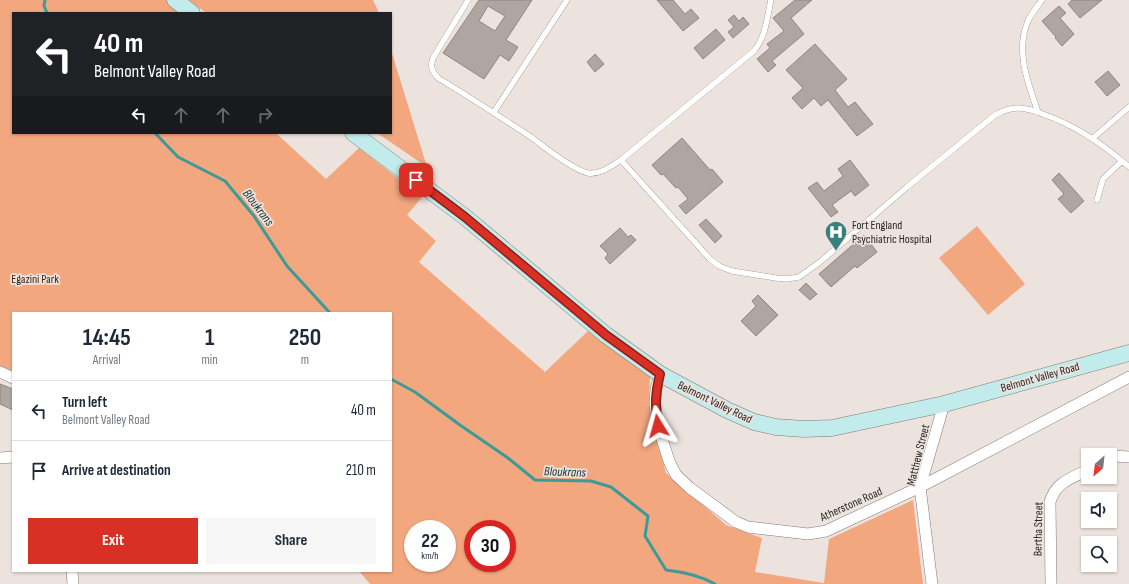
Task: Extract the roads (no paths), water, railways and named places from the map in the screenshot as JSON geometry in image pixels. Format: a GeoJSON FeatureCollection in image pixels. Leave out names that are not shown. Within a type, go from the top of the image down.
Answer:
{"type":"FeatureCollection","features":[{"type":"Feature","properties":{"kind":"street"},"geometry":{"type":"LineString","coordinates":[[175,0],[191,12]]}},
{"type":"Feature","properties":{"kind":"street","name":"Belmont Valley Road"},"geometry":{"type":"LineString","coordinates":[[354,134],[465,217],[606,335],[660,374],[727,410],[754,422],[776,427],[804,429],[832,428],[944,404],[1129,353]]}},
{"type":"Feature","properties":{"kind":"street"},"geometry":{"type":"LineString","coordinates":[[0,372],[12,378]]}},
{"type":"Feature","properties":{"kind":"street","name":"Atherstone Road"},"geometry":{"type":"LineString","coordinates":[[660,374],[656,389],[655,404],[658,426],[669,461],[676,475],[690,488],[736,522],[748,527],[808,534],[826,531],[920,487],[1129,377]]}},
{"type":"Feature","properties":{"kind":"street","name":"Matthew Street"},"geometry":{"type":"LineString","coordinates":[[932,584],[920,487],[944,404]]}},
{"type":"Feature","properties":{"kind":"street"},"geometry":{"type":"LineString","coordinates":[[1117,456],[1129,457]]}},
{"type":"Feature","properties":{"kind":"street"},"geometry":{"type":"LineString","coordinates":[[0,458],[12,457]]}},
{"type":"Feature","properties":{"kind":"street","name":"Bertha Street"},"geometry":{"type":"LineString","coordinates":[[1051,584],[1049,509],[1051,498],[1059,485],[1081,474]]}},
{"type":"Feature","properties":{"kind":"street"},"geometry":{"type":"LineString","coordinates":[[72,572],[73,584]]}},
{"type":"Feature","properties":{"kind":"lane"},"geometry":{"type":"LineString","coordinates":[[468,0],[433,58],[431,64],[432,71],[438,78],[494,112],[579,169],[595,173],[602,171],[621,160],[754,51],[760,44],[764,34],[771,0]]}},
{"type":"Feature","properties":{"kind":"lane"},"geometry":{"type":"LineString","coordinates":[[494,112],[567,0]]}},
{"type":"Feature","properties":{"kind":"lane"},"geometry":{"type":"LineString","coordinates":[[1038,112],[1026,74],[1023,55],[1023,42],[1024,31],[1028,20],[1042,0]]}},
{"type":"Feature","properties":{"kind":"lane"},"geometry":{"type":"LineString","coordinates":[[1093,138],[1129,107]]}},
{"type":"Feature","properties":{"kind":"lane"},"geometry":{"type":"LineString","coordinates":[[621,160],[710,259],[719,266],[732,271],[788,279],[799,277],[820,262],[907,187],[995,115],[1008,109],[1029,109],[1061,120],[1093,138],[1129,167]]}},
{"type":"Feature","properties":{"kind":"lane"},"geometry":{"type":"LineString","coordinates":[[1097,200],[1103,179],[1122,161]]}},
{"type":"Feature","properties":{"kind":"waterway","name":"Bloukrans"},"geometry":{"type":"LineString","coordinates":[[45,0],[44,6],[47,12]]}},
{"type":"Feature","properties":{"kind":"waterway","name":"Bloukrans"},"geometry":{"type":"LineString","coordinates":[[156,134],[178,157],[225,181],[254,216],[287,266],[329,312]]}},
{"type":"Feature","properties":{"kind":"waterway","name":"Bloukrans"},"geometry":{"type":"LineString","coordinates":[[392,380],[415,392],[508,458],[535,480],[591,481],[611,487],[648,516],[645,536],[666,570],[691,574],[715,584]]}},
{"type":"Feature","properties":{"kind":"place","name":"Fort England Psychiatric Hospital"},"geometry":{"type":"Point","coordinates":[836,252]}},
{"type":"Feature","properties":{"kind":"park label","name":"Egazini Park"},"geometry":{"type":"Point","coordinates":[35,279]}}]}
